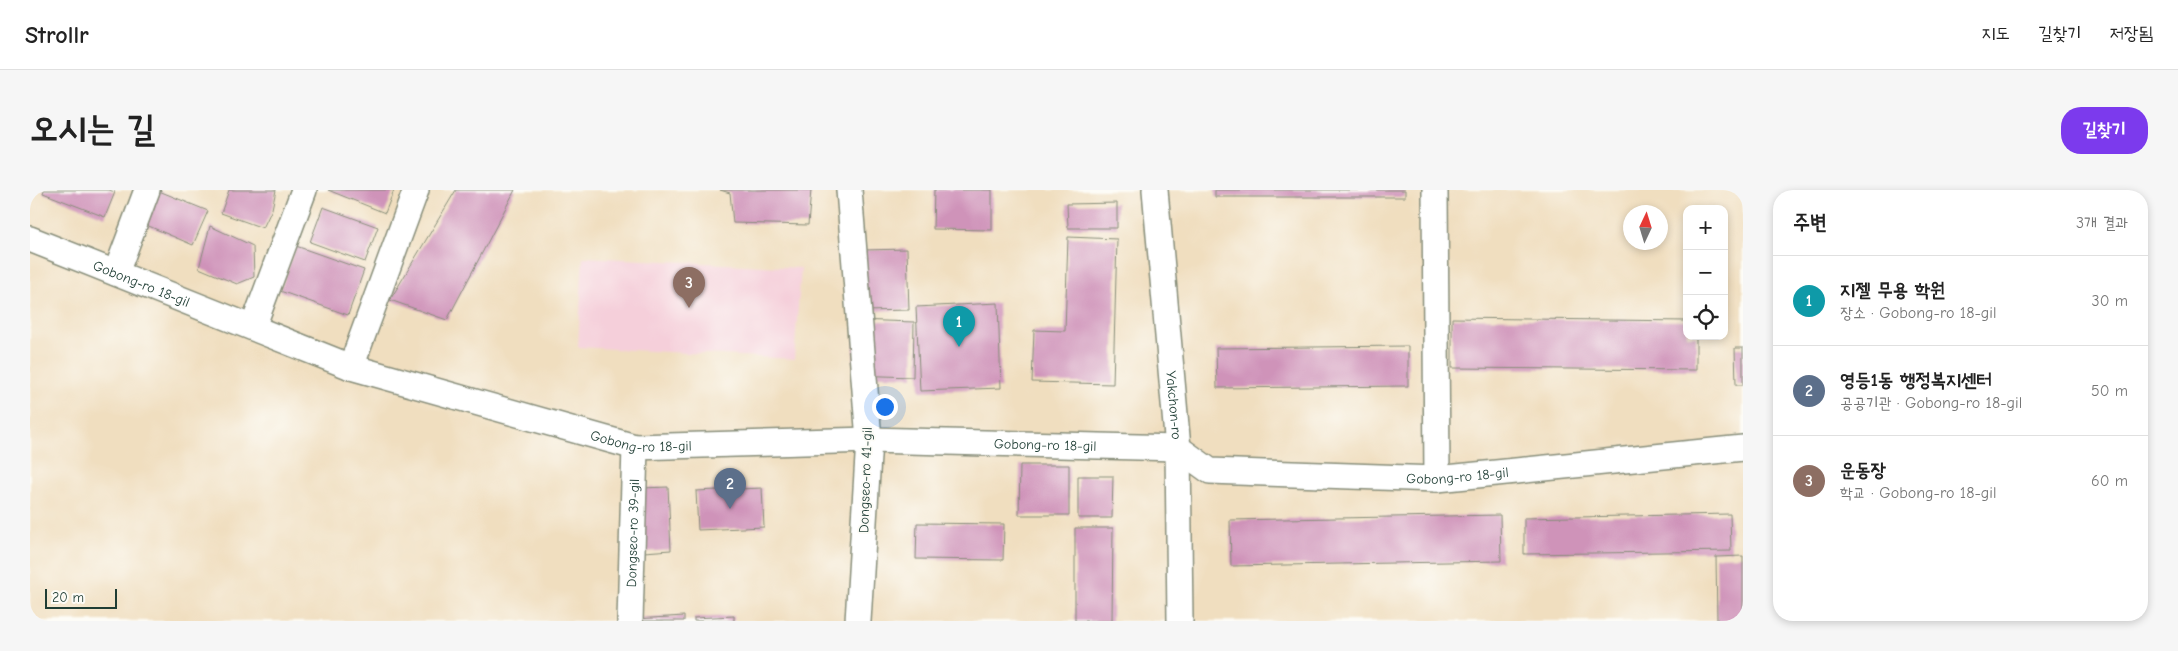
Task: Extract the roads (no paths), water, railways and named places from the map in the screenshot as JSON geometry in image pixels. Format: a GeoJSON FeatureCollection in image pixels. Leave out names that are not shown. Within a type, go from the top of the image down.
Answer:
{"type":"FeatureCollection","features":[{"type":"Feature","properties":{"kind":"street"},"geometry":{"type":"LineString","coordinates":[[116,273],[147,190]]}},
{"type":"Feature","properties":{"kind":"street"},"geometry":{"type":"LineString","coordinates":[[253,327],[304,190]]}},
{"type":"Feature","properties":{"kind":"street"},"geometry":{"type":"LineString","coordinates":[[351,367],[416,190]]}},
{"type":"Feature","properties":{"kind":"street","name":"Dongseo-ro 41-gil"},"geometry":{"type":"LineString","coordinates":[[849,190],[869,440],[858,621]]}},
{"type":"Feature","properties":{"kind":"street","name":"Yakchon-ro"},"geometry":{"type":"LineString","coordinates":[[1156,190],[1178,448],[1180,621]]}},
{"type":"Feature","properties":{"kind":"street"},"geometry":{"type":"LineString","coordinates":[[1435,190],[1436,479]]}},
{"type":"Feature","properties":{"kind":"street","name":"Gobong-ro 18-gil"},"geometry":{"type":"LineString","coordinates":[[30,239],[351,367],[635,447],[869,440],[1178,448],[1210,472],[1436,479],[1743,448]]}},
{"type":"Feature","properties":{"kind":"street","name":"Dongseo-ro 39-gil"},"geometry":{"type":"LineString","coordinates":[[630,621],[635,447]]}},
{"type":"Feature","properties":{"kind":"place","name":"운동장"},"geometry":{"type":"Point","coordinates":[689,308]}},
{"type":"Feature","properties":{"kind":"place","name":"지젤 무용 학원"},"geometry":{"type":"Point","coordinates":[959,347]}},
{"type":"Feature","properties":{"kind":"place","name":"영등1동 행정복지센터"},"geometry":{"type":"Point","coordinates":[730,509]}}]}
